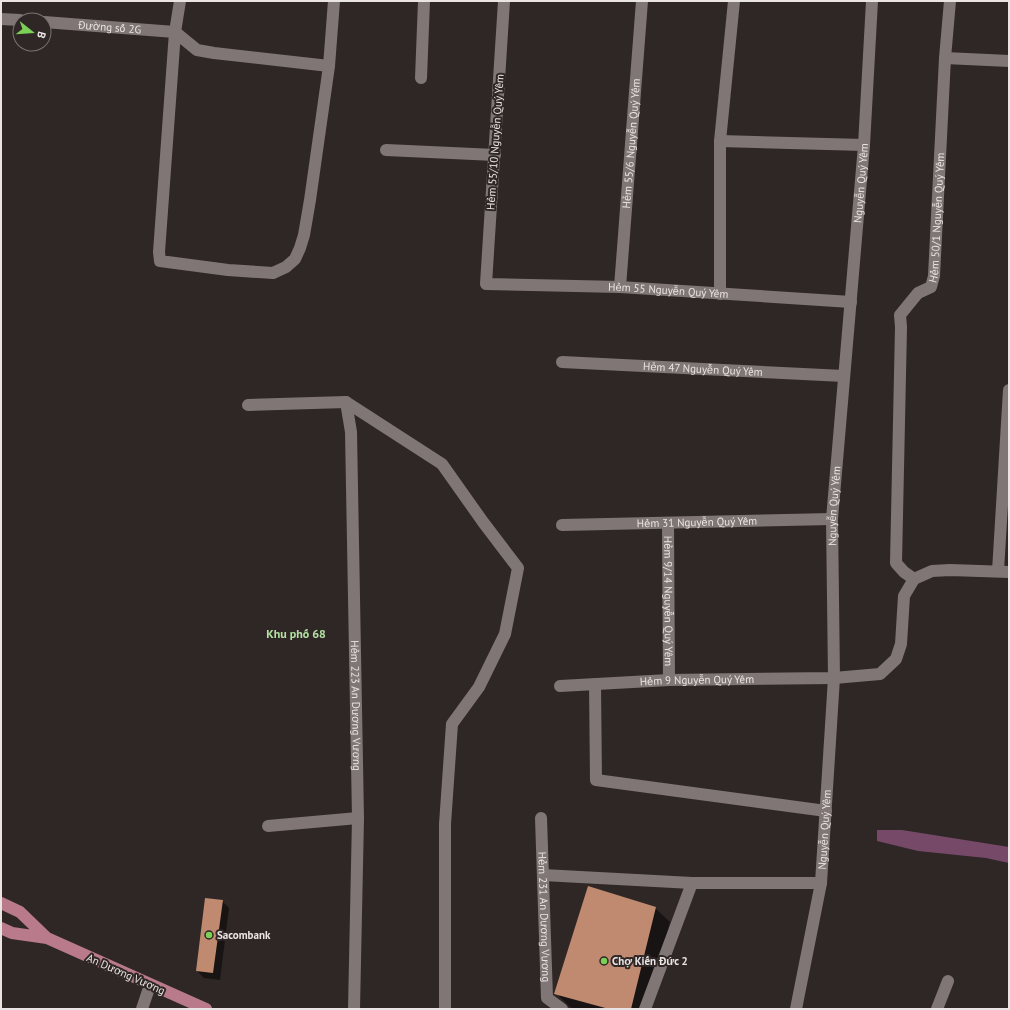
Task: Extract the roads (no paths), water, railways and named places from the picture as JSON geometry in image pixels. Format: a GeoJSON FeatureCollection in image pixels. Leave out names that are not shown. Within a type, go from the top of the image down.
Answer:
{"type":"FeatureCollection","features":[{"type":"Feature","properties":{"kind":"main road"},"geometry":{"type":"LineString","coordinates":[[1,896],[47,938]]}},
{"type":"Feature","properties":{"kind":"main road"},"geometry":{"type":"LineString","coordinates":[[1,903],[20,912]]}},
{"type":"Feature","properties":{"kind":"main road"},"geometry":{"type":"LineString","coordinates":[[5,932],[47,938]]}},
{"type":"Feature","properties":{"kind":"main road","name":"An Dương Vương"},"geometry":{"type":"LineString","coordinates":[[47,938],[206,1009]]}},
{"type":"Feature","properties":{"kind":"street"},"geometry":{"type":"LineString","coordinates":[[180,1],[175,32],[159,252],[160,261],[228,270],[273,273],[286,267],[295,259],[304,236],[329,66],[334,1]]}},
{"type":"Feature","properties":{"kind":"street"},"geometry":{"type":"LineString","coordinates":[[421,78],[424,1]]}},
{"type":"Feature","properties":{"kind":"street","name":"Hẻm 55/10 Nguyễn Quý Yêm"},"geometry":{"type":"LineString","coordinates":[[486,284],[504,1]]}},
{"type":"Feature","properties":{"kind":"street","name":"Hẻm 55/6 Nguyễn Quý Yêm"},"geometry":{"type":"LineString","coordinates":[[620,287],[642,1]]}},
{"type":"Feature","properties":{"kind":"street"},"geometry":{"type":"LineString","coordinates":[[720,294],[720,141],[734,1]]}},
{"type":"Feature","properties":{"kind":"street","name":"Nguyễn Quý Yêm"},"geometry":{"type":"LineString","coordinates":[[796,1009],[821,882],[834,678],[832,519],[864,146],[872,1]]}},
{"type":"Feature","properties":{"kind":"street","name":"Hẻm 50/1 Nguyễn Quý Yêm"},"geometry":{"type":"LineString","coordinates":[[914,579],[904,572],[896,563],[900,315],[918,293],[931,287],[934,276],[945,58],[950,1]]}},
{"type":"Feature","properties":{"kind":"street"},"geometry":{"type":"LineString","coordinates":[[1,19],[12,20]]}},
{"type":"Feature","properties":{"kind":"street","name":"Đường số 2G"},"geometry":{"type":"LineString","coordinates":[[52,23],[175,32]]}},
{"type":"Feature","properties":{"kind":"street"},"geometry":{"type":"LineString","coordinates":[[175,32],[196,50],[329,66]]}},
{"type":"Feature","properties":{"kind":"street"},"geometry":{"type":"LineString","coordinates":[[945,58],[1009,62]]}},
{"type":"Feature","properties":{"kind":"street"},"geometry":{"type":"LineString","coordinates":[[720,141],[864,146]]}},
{"type":"Feature","properties":{"kind":"street"},"geometry":{"type":"LineString","coordinates":[[386,150],[495,155]]}},
{"type":"Feature","properties":{"kind":"street","name":"Hẻm 55 Nguyễn Quý Yêm"},"geometry":{"type":"LineString","coordinates":[[486,284],[620,287],[851,302]]}},
{"type":"Feature","properties":{"kind":"street","name":"Hẻm 47 Nguyễn Quý Yêm"},"geometry":{"type":"LineString","coordinates":[[562,362],[844,376]]}},
{"type":"Feature","properties":{"kind":"street"},"geometry":{"type":"LineString","coordinates":[[914,579],[932,570],[1004,572],[1009,390]]}},
{"type":"Feature","properties":{"kind":"street"},"geometry":{"type":"LineString","coordinates":[[248,405],[346,402],[442,464],[518,568],[505,634],[479,687],[452,724],[445,824],[445,1009]]}},
{"type":"Feature","properties":{"kind":"street","name":"Hẻm 223 An Dương Vương"},"geometry":{"type":"LineString","coordinates":[[346,402],[351,432],[358,818],[354,1009]]}},
{"type":"Feature","properties":{"kind":"street","name":"Hẻm 31 Nguyễn Quý Yêm"},"geometry":{"type":"LineString","coordinates":[[562,525],[832,519]]}},
{"type":"Feature","properties":{"kind":"street","name":"Hẻm 9/14 Nguyễn Quý Yêm"},"geometry":{"type":"LineString","coordinates":[[668,523],[669,680]]}},
{"type":"Feature","properties":{"kind":"street","name":"Hẻm 9 Nguyễn Quý Yêm"},"geometry":{"type":"LineString","coordinates":[[560,686],[669,680],[834,678],[880,674],[896,659],[901,644],[904,596],[914,579]]}},
{"type":"Feature","properties":{"kind":"street"},"geometry":{"type":"LineString","coordinates":[[595,684],[596,780],[826,811]]}},
{"type":"Feature","properties":{"kind":"street"},"geometry":{"type":"LineString","coordinates":[[268,826],[358,818]]}},
{"type":"Feature","properties":{"kind":"street","name":"Hẻm 231 An Dương Vương"},"geometry":{"type":"LineString","coordinates":[[541,818],[547,998],[562,1009]]}},
{"type":"Feature","properties":{"kind":"street"},"geometry":{"type":"LineString","coordinates":[[542,875],[692,883],[821,882]]}},
{"type":"Feature","properties":{"kind":"street"},"geometry":{"type":"LineString","coordinates":[[645,1009],[692,883]]}},
{"type":"Feature","properties":{"kind":"street"},"geometry":{"type":"LineString","coordinates":[[937,1009],[948,981]]}},
{"type":"Feature","properties":{"kind":"street"},"geometry":{"type":"LineString","coordinates":[[142,1009],[150,985]]}},
{"type":"Feature","properties":{"kind":"place","name":"Sacombank"},"geometry":{"type":"Point","coordinates":[209,935]}},
{"type":"Feature","properties":{"kind":"place","name":"Chợ Kiến Đức 2"},"geometry":{"type":"Point","coordinates":[604,961]}},
{"type":"Feature","properties":{"kind":"district","name":"Khu phố 68"},"geometry":{"type":"Point","coordinates":[296,633]}}]}
